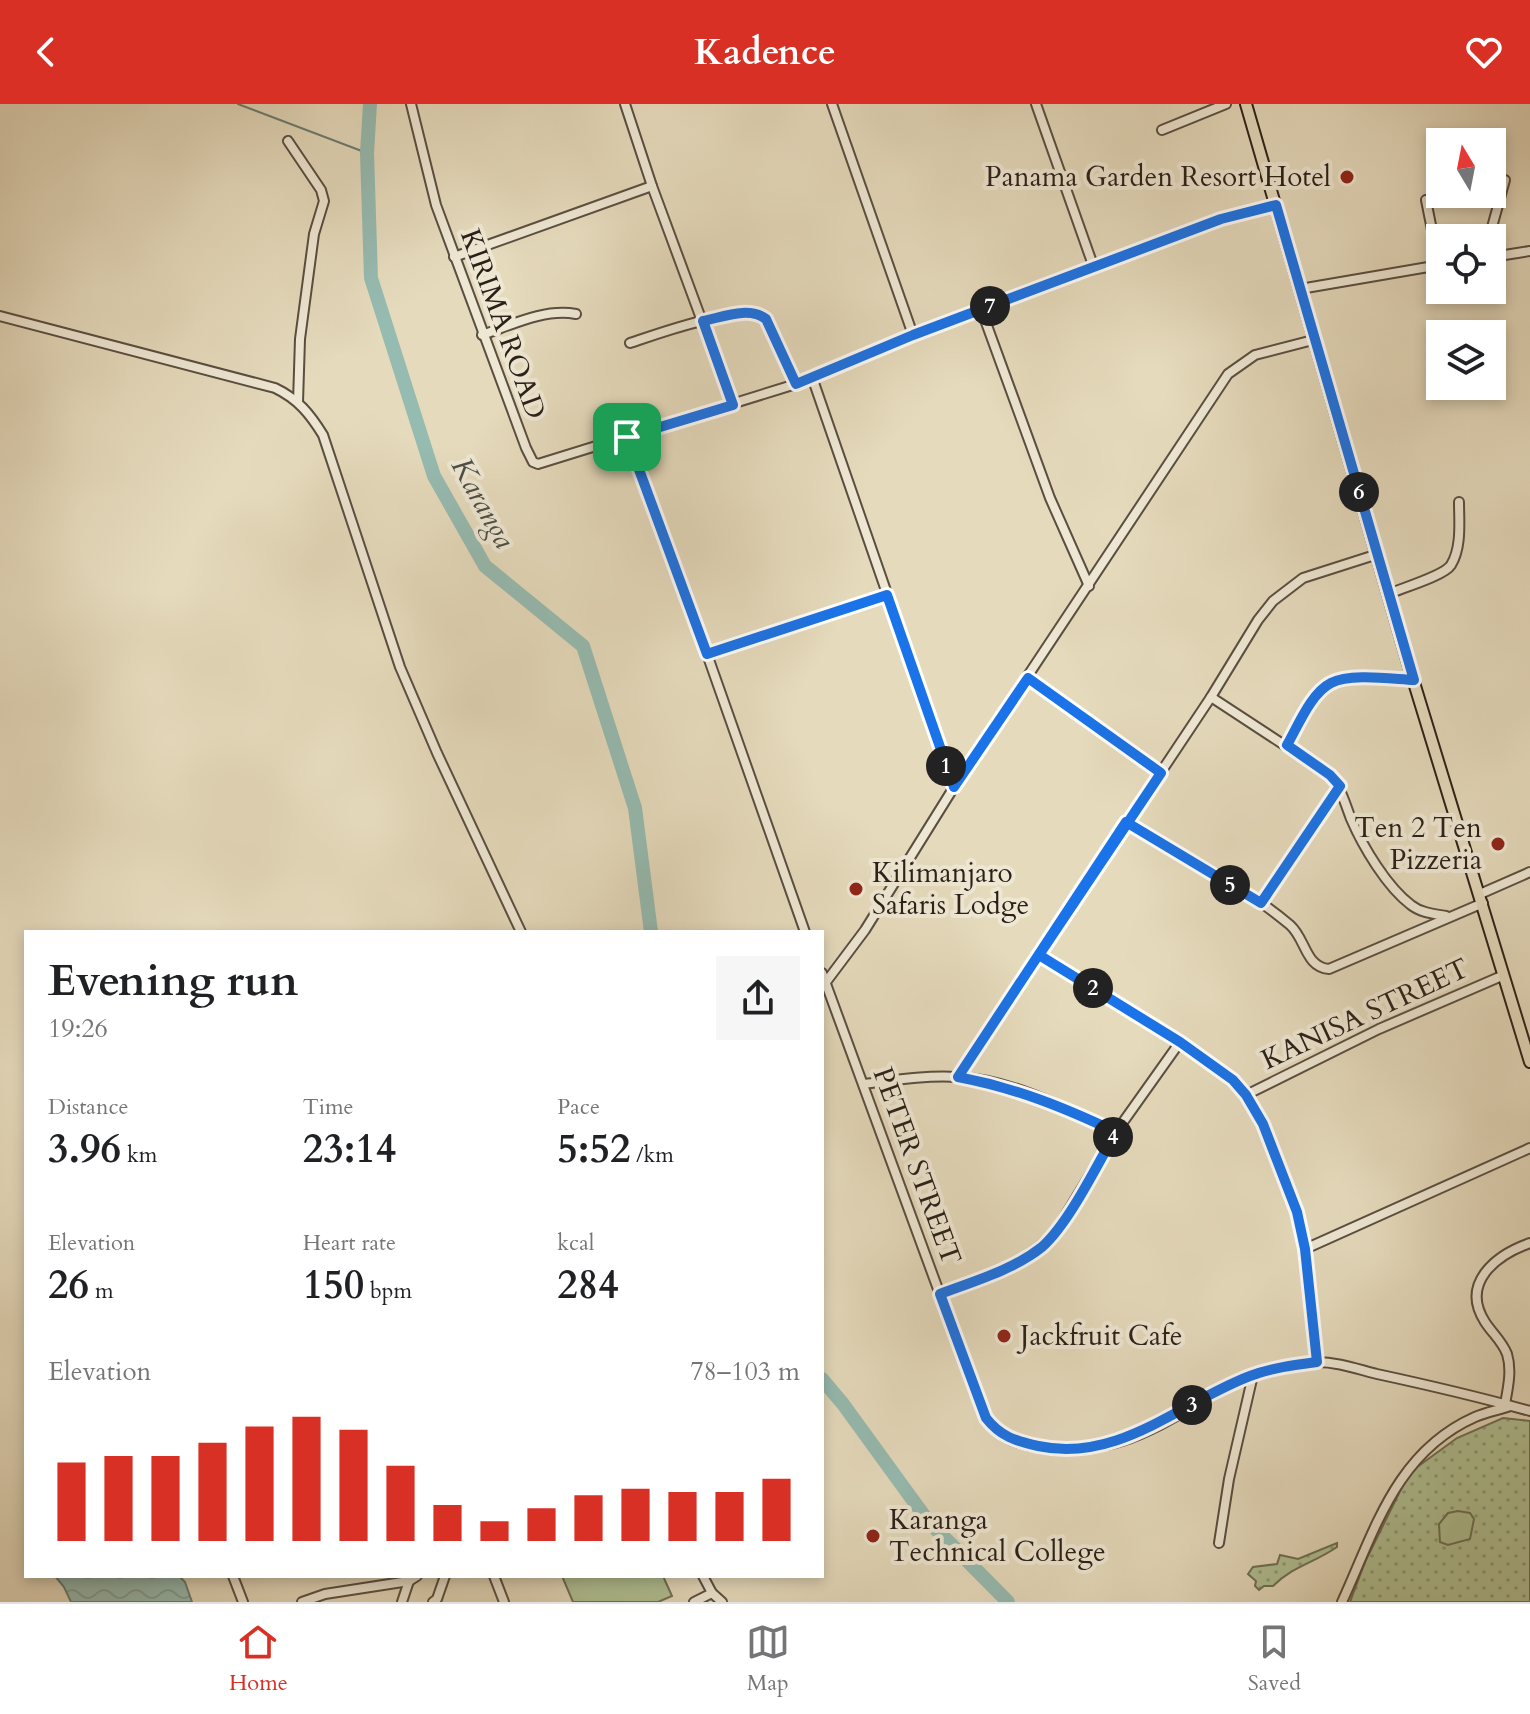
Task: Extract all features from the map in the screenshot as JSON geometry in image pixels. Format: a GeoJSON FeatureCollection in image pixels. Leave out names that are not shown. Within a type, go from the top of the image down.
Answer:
{"type":"FeatureCollection","features":[{"type":"Feature","properties":{"kind":"main road"},"geometry":{"type":"LineString","coordinates":[[1246,104],[1388,594],[1530,1062]]}},
{"type":"Feature","properties":{"kind":"street","name":"KIRIMA ROAD"},"geometry":{"type":"LineString","coordinates":[[411,104],[432,193],[482,335],[533,462],[544,463],[627,437]]}},
{"type":"Feature","properties":{"kind":"street"},"geometry":{"type":"LineString","coordinates":[[625,104],[733,405]]}},
{"type":"Feature","properties":{"kind":"street"},"geometry":{"type":"LineString","coordinates":[[832,104],[913,335]]}},
{"type":"Feature","properties":{"kind":"street"},"geometry":{"type":"LineString","coordinates":[[1036,104],[1094,268]]}},
{"type":"Feature","properties":{"kind":"street"},"geometry":{"type":"LineString","coordinates":[[1162,130],[1226,104]]}},
{"type":"Feature","properties":{"kind":"street"},"geometry":{"type":"LineString","coordinates":[[288,141],[321,190],[324,201],[314,234],[298,353],[298,402]]}},
{"type":"Feature","properties":{"kind":"street"},"geometry":{"type":"LineString","coordinates":[[454,257],[652,186]]}},
{"type":"Feature","properties":{"kind":"street"},"geometry":{"type":"LineString","coordinates":[[804,930],[627,437],[796,384],[913,335],[1221,219],[1276,205]]}},
{"type":"Feature","properties":{"kind":"street"},"geometry":{"type":"LineString","coordinates":[[1506,255],[1530,251]]}},
{"type":"Feature","properties":{"kind":"street"},"geometry":{"type":"LineString","coordinates":[[1300,289],[1426,267]]}},
{"type":"Feature","properties":{"kind":"street"},"geometry":{"type":"LineString","coordinates":[[981,309],[1050,498],[1089,586]]}},
{"type":"Feature","properties":{"kind":"street"},"geometry":{"type":"LineString","coordinates":[[630,343],[703,321],[746,313],[763,316],[796,384]]}},
{"type":"Feature","properties":{"kind":"street"},"geometry":{"type":"LineString","coordinates":[[482,335],[545,314],[576,314]]}},
{"type":"Feature","properties":{"kind":"street"},"geometry":{"type":"LineString","coordinates":[[0,316],[275,388],[298,402],[310,414],[323,435],[400,667],[520,930]]}},
{"type":"Feature","properties":{"kind":"street"},"geometry":{"type":"LineString","coordinates":[[824,977],[865,930],[954,787],[1228,374],[1255,355],[1313,340]]}},
{"type":"Feature","properties":{"kind":"street"},"geometry":{"type":"LineString","coordinates":[[812,377],[954,787]]}},
{"type":"Feature","properties":{"kind":"street"},"geometry":{"type":"LineString","coordinates":[[1388,594],[1444,571],[1451,564],[1458,543],[1459,502]]}},
{"type":"Feature","properties":{"kind":"street"},"geometry":{"type":"LineString","coordinates":[[958,1077],[1273,601],[1292,584],[1318,572],[1378,554]]}},
{"type":"Feature","properties":{"kind":"street"},"geometry":{"type":"LineString","coordinates":[[707,654],[887,595]]}},
{"type":"Feature","properties":{"kind":"street"},"geometry":{"type":"LineString","coordinates":[[1028,678],[1161,773]]}},
{"type":"Feature","properties":{"kind":"street"},"geometry":{"type":"LineString","coordinates":[[1287,745],[1316,697],[1330,683],[1344,679],[1414,680]]}},
{"type":"Feature","properties":{"kind":"street"},"geometry":{"type":"LineString","coordinates":[[1211,697],[1330,775],[1340,786],[1358,836],[1393,886],[1411,906],[1449,917]]}},
{"type":"Feature","properties":{"kind":"street"},"geometry":{"type":"LineString","coordinates":[[1261,903],[1340,786]]}},
{"type":"Feature","properties":{"kind":"street"},"geometry":{"type":"LineString","coordinates":[[1126,822],[1261,903],[1295,930],[1310,959],[1321,968],[1329,969],[1449,917],[1530,872]]}},
{"type":"Feature","properties":{"kind":"street"},"geometry":{"type":"LineString","coordinates":[[1039,955],[1180,1042],[1233,1080],[1246,1095],[1263,1124],[1297,1212],[1305,1249],[1317,1362]]}},
{"type":"Feature","properties":{"kind":"street","name":"KANISA STREET"},"geometry":{"type":"LineString","coordinates":[[1246,1095],[1379,1029],[1504,975]]}},
{"type":"Feature","properties":{"kind":"street","name":"PETER STREET"},"geometry":{"type":"LineString","coordinates":[[824,977],[986,1418],[996,1431],[1014,1441],[1048,1448],[1083,1448],[1123,1440],[1217,1390],[1253,1375],[1290,1365],[1317,1362],[1339,1364],[1530,1411]]}},
{"type":"Feature","properties":{"kind":"street"},"geometry":{"type":"LineString","coordinates":[[940,1294],[1014,1264],[1043,1245],[1067,1214],[1116,1132],[1180,1042]]}},
{"type":"Feature","properties":{"kind":"street"},"geometry":{"type":"LineString","coordinates":[[864,1084],[958,1077],[1003,1085],[1116,1132]]}},
{"type":"Feature","properties":{"kind":"street"},"geometry":{"type":"LineString","coordinates":[[1305,1249],[1530,1148]]}},
{"type":"Feature","properties":{"kind":"street"},"geometry":{"type":"LineString","coordinates":[[1342,1602],[1376,1522],[1410,1465],[1426,1448],[1475,1417],[1508,1405],[1507,1355],[1478,1308],[1477,1296],[1492,1263],[1500,1256],[1530,1243]]}},
{"type":"Feature","properties":{"kind":"street"},"geometry":{"type":"LineString","coordinates":[[1219,1543],[1229,1479],[1253,1375]]}},
{"type":"Feature","properties":{"kind":"street"},"geometry":{"type":"LineString","coordinates":[[234,1578],[243,1602]]}},
{"type":"Feature","properties":{"kind":"street"},"geometry":{"type":"LineString","coordinates":[[435,1601],[444,1578]]}},
{"type":"Feature","properties":{"kind":"street"},"geometry":{"type":"LineString","coordinates":[[495,1578],[504,1602]]}},
{"type":"Feature","properties":{"kind":"street"},"geometry":{"type":"LineString","coordinates":[[704,1578],[712,1593],[722,1602]]}},
{"type":"Feature","properties":{"kind":"street"},"geometry":{"type":"LineString","coordinates":[[302,1602],[325,1594],[413,1579]]}},
{"type":"Feature","properties":{"kind":"street"},"geometry":{"type":"LineString","coordinates":[[402,1602],[413,1579]]}},
{"type":"Feature","properties":{"kind":"street"},"geometry":{"type":"LineString","coordinates":[[694,1602],[712,1593]]}},
{"type":"Feature","properties":{"kind":"green space"},"geometry":{"type":"Polygon","coordinates":[[[1503,1418],[1530,1421],[1530,1602],[1350,1602],[1365,1562],[1409,1473],[1457,1438],[1503,1418]]]}},
{"type":"Feature","properties":{"kind":"green space"},"geometry":{"type":"Polygon","coordinates":[[[1448,1513],[1470,1513],[1474,1519],[1470,1539],[1448,1545],[1440,1542],[1439,1524],[1448,1513]]]}},
{"type":"Feature","properties":{"kind":"green space"},"geometry":{"type":"Polygon","coordinates":[[[1337,1543],[1337,1547],[1288,1574],[1273,1586],[1264,1586],[1259,1590],[1255,1586],[1256,1581],[1248,1574],[1253,1567],[1277,1564],[1280,1555],[1298,1559],[1337,1543]]]}},
{"type":"Feature","properties":{"kind":"green space"},"geometry":{"type":"Polygon","coordinates":[[[563,1578],[664,1578],[672,1596],[658,1602],[573,1602],[563,1578]]]}},
{"type":"Feature","properties":{"kind":"water"},"geometry":{"type":"Polygon","coordinates":[[[57,1578],[181,1578],[192,1602],[71,1602],[57,1578]]]}},
{"type":"Feature","properties":{"kind":"waterway"},"geometry":{"type":"LineString","coordinates":[[238,104],[367,153]]}},
{"type":"Feature","properties":{"kind":"waterway","name":"Karanga"},"geometry":{"type":"LineString","coordinates":[[370,104],[367,153],[371,278],[434,476],[485,566],[583,646],[635,808],[651,930]]}},
{"type":"Feature","properties":{"kind":"waterway","name":"Karanga"},"geometry":{"type":"LineString","coordinates":[[824,1381],[928,1521],[1008,1602]]}},
{"type":"Feature","properties":{"kind":"place","name":"Panama Garden Resort Hotel"},"geometry":{"type":"Point","coordinates":[1347,177]}},
{"type":"Feature","properties":{"kind":"place","name":"Ten 2 Ten Pizzeria"},"geometry":{"type":"Point","coordinates":[1498,844]}},
{"type":"Feature","properties":{"kind":"place","name":"Kilimanjaro Safaris Lodge"},"geometry":{"type":"Point","coordinates":[856,889]}},
{"type":"Feature","properties":{"kind":"place","name":"Jackfruit Cafe"},"geometry":{"type":"Point","coordinates":[1004,1336]}},
{"type":"Feature","properties":{"kind":"place","name":"Karanga Technical College"},"geometry":{"type":"Point","coordinates":[873,1536]}},
{"type":"Feature","properties":{"kind":"route"},"geometry":{"type":"LineString","coordinates":[[627,437],[707,654],[887,595],[954,787],[1028,678],[1161,773],[1126,822],[1039,955],[1180,1042],[1233,1080],[1246,1095],[1263,1124],[1297,1212],[1305,1249],[1317,1362],[1290,1365],[1253,1375],[1217,1390],[1123,1440],[1083,1448],[1048,1448],[1014,1441],[996,1431],[986,1418],[940,1294],[1014,1264],[1043,1245],[1067,1214],[1116,1132],[1055,1103],[1003,1085],[958,1077],[1126,822],[1261,903],[1340,786],[1330,775],[1287,745],[1316,697],[1330,683],[1344,679],[1414,680],[1276,205],[1221,219],[913,335],[796,384],[763,316],[753,312],[703,321],[733,405],[627,437]]}}]}
